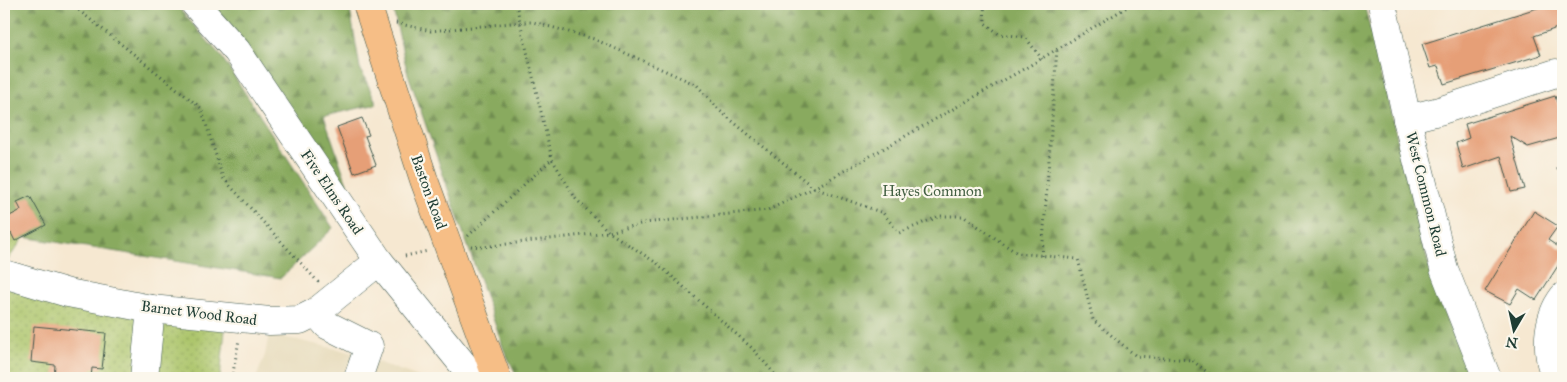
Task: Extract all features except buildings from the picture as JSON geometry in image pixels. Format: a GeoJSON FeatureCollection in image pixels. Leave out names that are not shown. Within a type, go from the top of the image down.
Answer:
{"type":"FeatureCollection","features":[{"type":"Feature","properties":{"kind":"main road","name":"Baston Road"},"geometry":{"type":"LineString","coordinates":[[369,10],[424,180],[497,378]]}},
{"type":"Feature","properties":{"kind":"street","name":"Five Elms Road"},"geometry":{"type":"LineString","coordinates":[[195,4],[237,51],[379,261],[453,355],[474,378]]}},
{"type":"Feature","properties":{"kind":"street","name":"West Common Road"},"geometry":{"type":"LineString","coordinates":[[1382,4],[1407,119],[1444,269],[1487,378]]}},
{"type":"Feature","properties":{"kind":"street"},"geometry":{"type":"LineString","coordinates":[[1407,119],[1439,111],[1556,73]]}},
{"type":"Feature","properties":{"kind":"street","name":"Barnet Wood Road"},"geometry":{"type":"LineString","coordinates":[[4,274],[68,293],[151,309],[243,319],[300,320],[324,305],[379,261]]}},
{"type":"Feature","properties":{"kind":"street"},"geometry":{"type":"LineString","coordinates":[[1556,378],[1552,369],[1549,340],[1550,323],[1563,297]]}},
{"type":"Feature","properties":{"kind":"street"},"geometry":{"type":"LineString","coordinates":[[324,305],[327,325],[369,346],[358,378]]}},
{"type":"Feature","properties":{"kind":"street"},"geometry":{"type":"LineString","coordinates":[[144,378],[151,309]]}},
{"type":"Feature","properties":{"kind":"path"},"geometry":{"type":"LineString","coordinates":[[71,4],[201,108],[223,178],[324,305]]}},
{"type":"Feature","properties":{"kind":"path"},"geometry":{"type":"LineString","coordinates":[[516,4],[522,22],[552,159],[576,199],[609,232],[658,264],[753,349],[778,378]]}},
{"type":"Feature","properties":{"kind":"path"},"geometry":{"type":"LineString","coordinates":[[984,4],[985,23],[999,34],[1025,37],[1042,59]]}},
{"type":"Feature","properties":{"kind":"path"},"geometry":{"type":"LineString","coordinates":[[482,247],[609,232],[644,223],[768,210],[814,188],[1042,59],[1132,4]]}},
{"type":"Feature","properties":{"kind":"path"},"geometry":{"type":"LineString","coordinates":[[369,10],[431,31],[533,22],[594,39],[697,85],[720,111],[814,188],[883,213],[899,233],[940,216],[963,216],[1017,253],[1078,259],[1093,320],[1136,356],[1192,360],[1214,378]]}},
{"type":"Feature","properties":{"kind":"path"},"geometry":{"type":"LineString","coordinates":[[1042,256],[1057,49]]}},
{"type":"Feature","properties":{"kind":"path"},"geometry":{"type":"LineString","coordinates":[[465,239],[552,159]]}},
{"type":"Feature","properties":{"kind":"path"},"geometry":{"type":"LineString","coordinates":[[1556,169],[1563,165]]}},
{"type":"Feature","properties":{"kind":"path"},"geometry":{"type":"LineString","coordinates":[[232,378],[243,319]]}},
{"type":"Feature","properties":{"kind":"shaded area"},"geometry":{"type":"Polygon","coordinates":[[[269,334],[350,352],[421,378],[256,378],[265,355],[269,334]]]}},
{"type":"Feature","properties":{"kind":"green space"},"geometry":{"type":"Polygon","coordinates":[[[4,4],[175,4],[221,56],[333,228],[281,278],[24,237],[4,203],[4,4]]]}},
{"type":"Feature","properties":{"kind":"green space"},"geometry":{"type":"Polygon","coordinates":[[[212,4],[349,4],[360,68],[377,104],[324,116],[354,204],[212,4]]]}},
{"type":"Feature","properties":{"kind":"green space","name":"Hayes Common"},"geometry":{"type":"Polygon","coordinates":[[[392,4],[1364,4],[1432,279],[1471,378],[518,378],[504,350],[407,71],[392,4]]]}},
{"type":"Feature","properties":{"kind":"green space"},"geometry":{"type":"Polygon","coordinates":[[[4,204],[24,237],[5,264],[4,264],[4,204]]]}},
{"type":"Feature","properties":{"kind":"green space"},"geometry":{"type":"Polygon","coordinates":[[[4,286],[226,320],[220,378],[4,378],[4,286]]]}}]}
